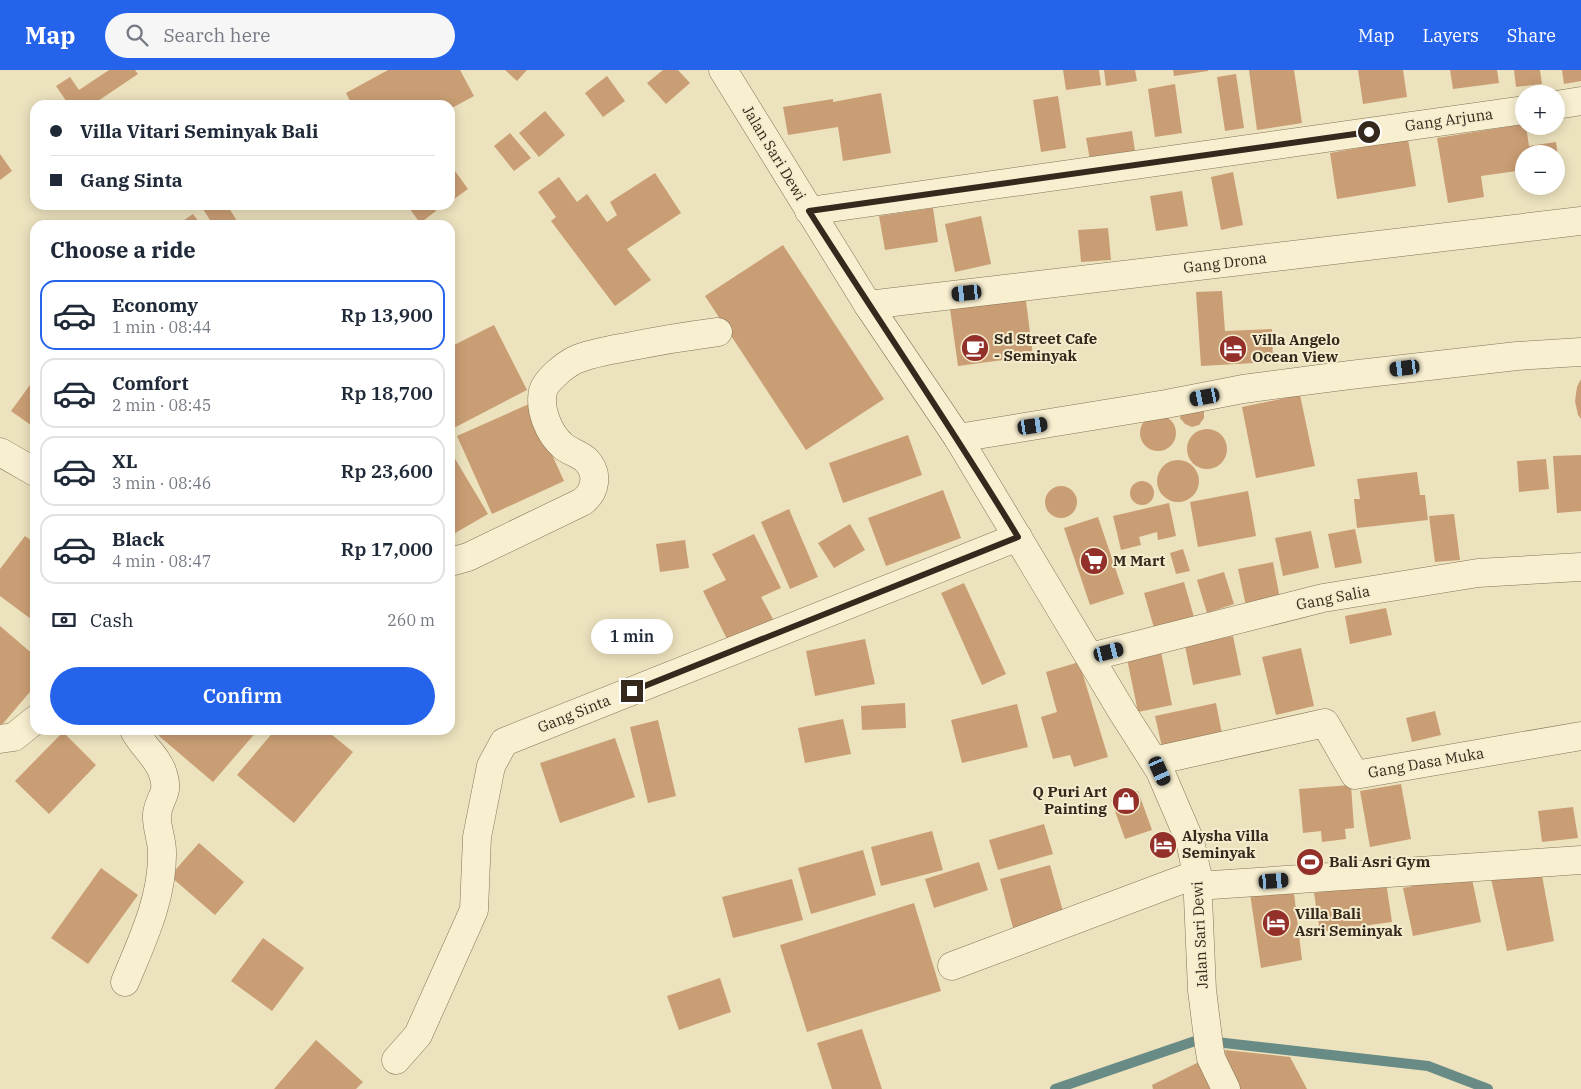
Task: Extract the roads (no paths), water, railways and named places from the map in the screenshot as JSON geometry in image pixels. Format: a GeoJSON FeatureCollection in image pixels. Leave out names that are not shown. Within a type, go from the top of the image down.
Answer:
{"type":"FeatureCollection","features":[{"type":"Feature","properties":{"kind":"street","name":"Jalan Sari Dewi"},"geometry":{"type":"LineString","coordinates":[[723,70],[868,305],[958,438],[1160,771],[1190,841],[1197,880],[1209,1046],[1211,1058],[1226,1089]]}},
{"type":"Feature","properties":{"kind":"street"},"geometry":{"type":"LineString","coordinates":[[1565,104],[1581,102]]}},
{"type":"Feature","properties":{"kind":"street","name":"Gang Arjuna"},"geometry":{"type":"LineString","coordinates":[[809,211],[1515,111]]}},
{"type":"Feature","properties":{"kind":"street","name":"Gang Drona"},"geometry":{"type":"LineString","coordinates":[[868,305],[1581,221]]}},
{"type":"Feature","properties":{"kind":"street"},"geometry":{"type":"LineString","coordinates":[[455,560],[476,552],[590,497],[594,489],[593,469],[586,460],[562,446],[544,418],[542,403],[544,390],[562,368],[575,360],[608,350],[665,339],[718,332]]}},
{"type":"Feature","properties":{"kind":"street"},"geometry":{"type":"LineString","coordinates":[[958,438],[1263,387],[1517,356],[1581,352]]}},
{"type":"Feature","properties":{"kind":"street"},"geometry":{"type":"LineString","coordinates":[[0,452],[30,469]]}},
{"type":"Feature","properties":{"kind":"street","name":"Gang Sinta"},"geometry":{"type":"LineString","coordinates":[[396,1060],[418,1036],[474,910],[477,837],[490,766],[504,742],[1018,537]]}},
{"type":"Feature","properties":{"kind":"street","name":"Gang Salia"},"geometry":{"type":"LineString","coordinates":[[1090,657],[1323,598],[1478,573],[1581,567]]}},
{"type":"Feature","properties":{"kind":"street","name":"Gang Dasa Muka"},"geometry":{"type":"LineString","coordinates":[[1154,760],[1325,723],[1356,775],[1581,736]]}},
{"type":"Feature","properties":{"kind":"street"},"geometry":{"type":"LineString","coordinates":[[0,739],[14,737],[30,724]]}},
{"type":"Feature","properties":{"kind":"street"},"geometry":{"type":"LineString","coordinates":[[125,982],[144,936],[158,894],[162,850],[157,813],[166,790],[163,773],[136,735]]}},
{"type":"Feature","properties":{"kind":"street"},"geometry":{"type":"LineString","coordinates":[[952,966],[1197,880],[1581,860]]}},
{"type":"Feature","properties":{"kind":"waterway"},"geometry":{"type":"LineString","coordinates":[[1055,1089],[1198,1040],[1428,1066],[1488,1089]]}},
{"type":"Feature","properties":{"kind":"place","name":"Sd Street Cafe - Seminyak"},"geometry":{"type":"Point","coordinates":[975,348]}},
{"type":"Feature","properties":{"kind":"place","name":"Villa Angelo Ocean View"},"geometry":{"type":"Point","coordinates":[1233,349]}},
{"type":"Feature","properties":{"kind":"place","name":"M Mart"},"geometry":{"type":"Point","coordinates":[1094,561]}},
{"type":"Feature","properties":{"kind":"place","name":"Q Puri Art Painting"},"geometry":{"type":"Point","coordinates":[1126,801]}},
{"type":"Feature","properties":{"kind":"place","name":"Alysha Villa Seminyak"},"geometry":{"type":"Point","coordinates":[1163,845]}},
{"type":"Feature","properties":{"kind":"place","name":"Bali Asri Gym"},"geometry":{"type":"Point","coordinates":[1310,862]}},
{"type":"Feature","properties":{"kind":"place","name":"Villa Bali Asri Seminyak"},"geometry":{"type":"Point","coordinates":[1276,923]}}]}
